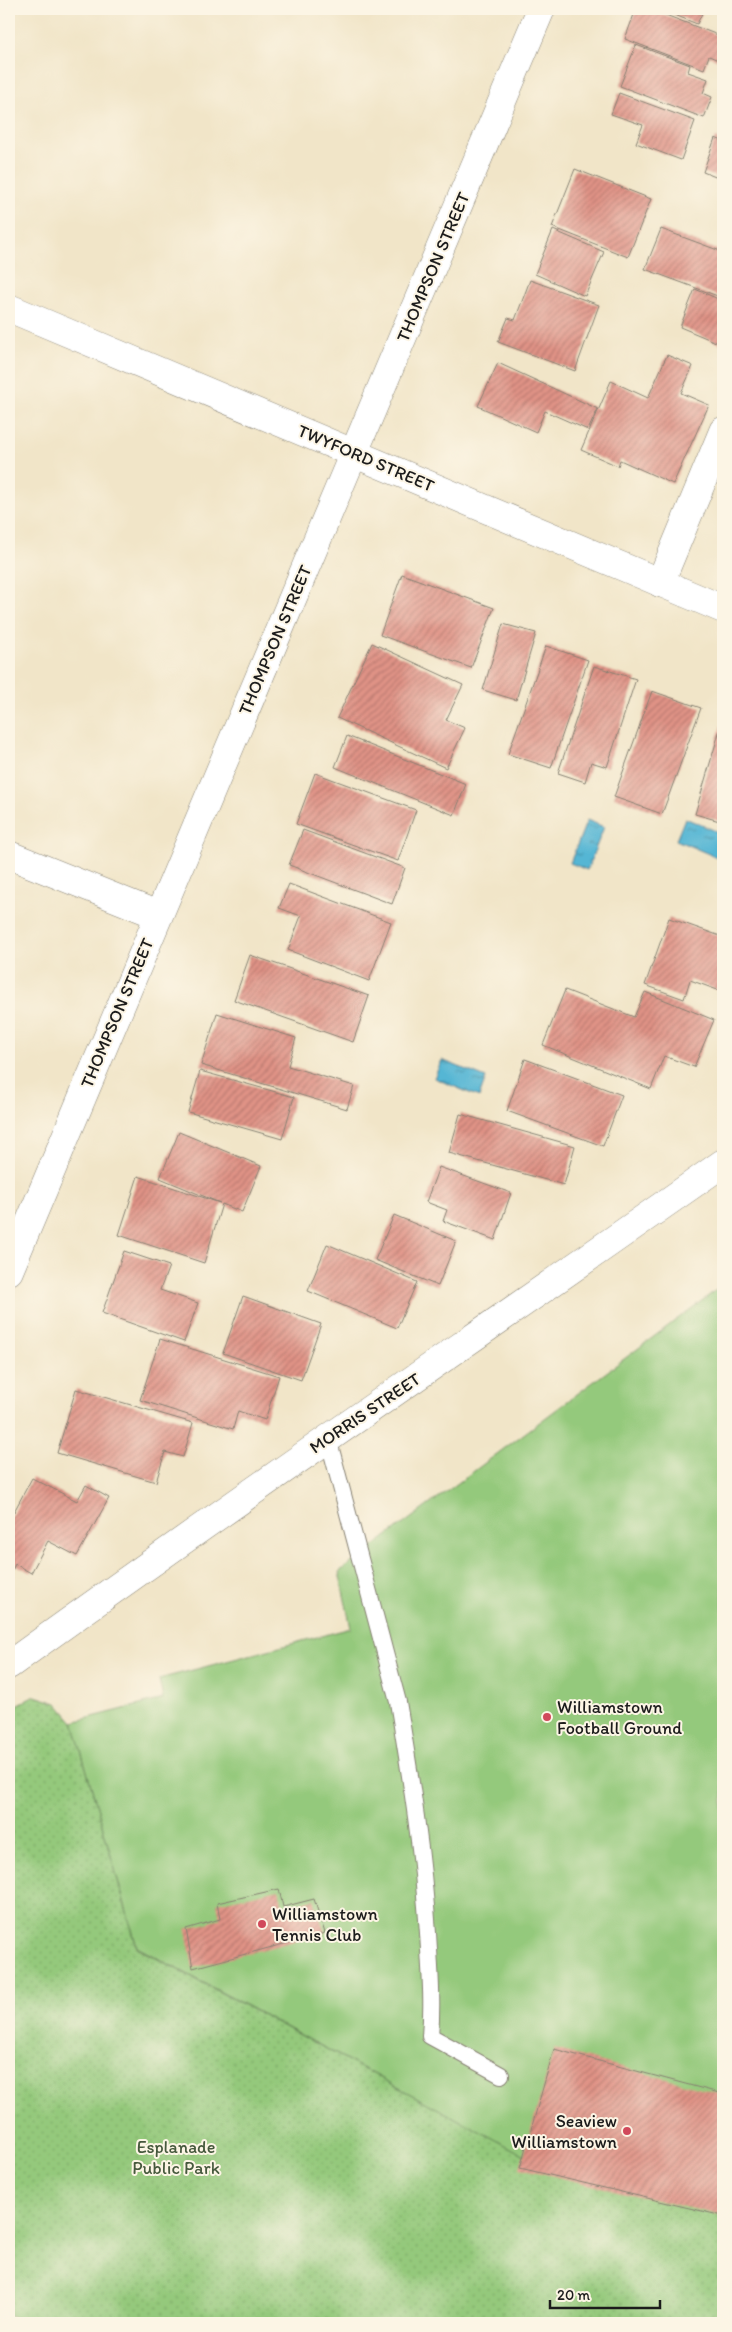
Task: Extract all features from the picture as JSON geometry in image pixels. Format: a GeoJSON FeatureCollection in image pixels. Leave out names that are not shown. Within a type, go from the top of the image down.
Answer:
{"type":"FeatureCollection","features":[{"type":"Feature","properties":{"kind":"street","name":"THOMPSON STREET"},"geometry":{"type":"LineString","coordinates":[[9,1271],[541,9]]}},
{"type":"Feature","properties":{"kind":"street","name":"TWYFORD STREET"},"geometry":{"type":"LineString","coordinates":[[9,308],[723,609]]}},
{"type":"Feature","properties":{"kind":"street"},"geometry":{"type":"LineString","coordinates":[[660,583],[723,431]]}},
{"type":"Feature","properties":{"kind":"street"},"geometry":{"type":"LineString","coordinates":[[9,855],[158,915]]}},
{"type":"Feature","properties":{"kind":"street","name":"MORRIS STREET"},"geometry":{"type":"LineString","coordinates":[[9,1665],[328,1438],[472,1340],[723,1163]]}},
{"type":"Feature","properties":{"kind":"lane"},"geometry":{"type":"LineString","coordinates":[[328,1438],[398,1702],[416,1811],[426,1906],[431,1995],[430,2036],[501,2075]]}},
{"type":"Feature","properties":{"kind":"green space","name":"Williamstown Football Ground"},"geometry":{"type":"Polygon","coordinates":[[[723,1285],[723,2215],[541,2164],[137,1947],[73,1722],[163,1699],[159,1679],[351,1628],[339,1572],[723,1285]]]}},
{"type":"Feature","properties":{"kind":"green space","name":"Esplanade Public Park"},"geometry":{"type":"Polygon","coordinates":[[[35,1696],[57,1703],[73,1722],[137,1948],[521,2153],[723,2214],[723,2323],[32,2323],[9,2316],[9,1709],[35,1696]]]}},
{"type":"Feature","properties":{"kind":"water"},"geometry":{"type":"Polygon","coordinates":[[[685,818],[723,834],[723,860],[676,840],[685,818]]]}},
{"type":"Feature","properties":{"kind":"water"},"geometry":{"type":"Polygon","coordinates":[[[587,820],[604,827],[587,870],[570,863],[587,820]]]}},
{"type":"Feature","properties":{"kind":"water"},"geometry":{"type":"Polygon","coordinates":[[[442,1060],[486,1078],[479,1097],[434,1078],[442,1060]]]}},
{"type":"Feature","properties":{"kind":"building"},"geometry":{"type":"Polygon","coordinates":[[[636,9],[650,9],[723,37],[723,62],[709,56],[704,69],[625,39],[636,9]]]}},
{"type":"Feature","properties":{"kind":"building"},"geometry":{"type":"Polygon","coordinates":[[[660,9],[704,9],[697,24],[660,9]]]}},
{"type":"Feature","properties":{"kind":"building"},"geometry":{"type":"Polygon","coordinates":[[[636,45],[690,65],[688,72],[708,79],[703,93],[712,97],[704,118],[620,86],[636,45]]]}},
{"type":"Feature","properties":{"kind":"building"},"geometry":{"type":"Polygon","coordinates":[[[619,93],[695,121],[681,160],[636,143],[643,125],[611,114],[619,93]]]}},
{"type":"Feature","properties":{"kind":"building"},"geometry":{"type":"Polygon","coordinates":[[[715,138],[723,141],[723,180],[703,172],[715,138]]]}},
{"type":"Feature","properties":{"kind":"building"},"geometry":{"type":"Polygon","coordinates":[[[575,169],[651,199],[628,257],[552,227],[575,169]]]}},
{"type":"Feature","properties":{"kind":"building"},"geometry":{"type":"Polygon","coordinates":[[[661,229],[723,252],[723,298],[645,269],[661,229]]]}},
{"type":"Feature","properties":{"kind":"building"},"geometry":{"type":"Polygon","coordinates":[[[553,230],[604,252],[585,296],[535,274],[553,230]]]}},
{"type":"Feature","properties":{"kind":"building"},"geometry":{"type":"Polygon","coordinates":[[[530,280],[599,305],[575,371],[498,342],[508,318],[515,320],[530,280]]]}},
{"type":"Feature","properties":{"kind":"building"},"geometry":{"type":"Polygon","coordinates":[[[695,289],[723,301],[723,345],[680,327],[695,289]]]}},
{"type":"Feature","properties":{"kind":"building"},"geometry":{"type":"Polygon","coordinates":[[[667,355],[693,366],[681,393],[709,405],[673,484],[620,460],[618,466],[581,450],[611,381],[648,398],[667,355]]]}},
{"type":"Feature","properties":{"kind":"building"},"geometry":{"type":"Polygon","coordinates":[[[498,363],[598,409],[588,430],[545,411],[536,432],[478,406],[498,363]]]}},
{"type":"Feature","properties":{"kind":"building"},"geometry":{"type":"Polygon","coordinates":[[[402,574],[494,608],[471,668],[380,635],[402,574]]]}},
{"type":"Feature","properties":{"kind":"building"},"geometry":{"type":"Polygon","coordinates":[[[503,624],[536,633],[516,700],[483,690],[503,624]]]}},
{"type":"Feature","properties":{"kind":"building"},"geometry":{"type":"Polygon","coordinates":[[[372,643],[463,685],[446,720],[465,728],[446,768],[337,718],[372,643]]]}},
{"type":"Feature","properties":{"kind":"building"},"geometry":{"type":"Polygon","coordinates":[[[546,646],[588,660],[551,768],[508,754],[546,646]]]}},
{"type":"Feature","properties":{"kind":"building"},"geometry":{"type":"Polygon","coordinates":[[[594,666],[636,679],[607,767],[591,762],[585,782],[558,773],[594,666]]]}},
{"type":"Feature","properties":{"kind":"building"},"geometry":{"type":"Polygon","coordinates":[[[652,691],[701,708],[662,814],[614,797],[652,691]]]}},
{"type":"Feature","properties":{"kind":"building"},"geometry":{"type":"Polygon","coordinates":[[[721,726],[723,726],[723,822],[695,814],[721,726]]]}},
{"type":"Feature","properties":{"kind":"building"},"geometry":{"type":"Polygon","coordinates":[[[347,736],[466,784],[454,815],[335,767],[347,736]]]}},
{"type":"Feature","properties":{"kind":"building"},"geometry":{"type":"Polygon","coordinates":[[[315,773],[416,810],[398,861],[296,824],[315,773]]]}},
{"type":"Feature","properties":{"kind":"building"},"geometry":{"type":"Polygon","coordinates":[[[303,830],[405,868],[392,904],[289,865],[303,830]]]}},
{"type":"Feature","properties":{"kind":"building"},"geometry":{"type":"Polygon","coordinates":[[[289,884],[391,922],[369,981],[288,950],[301,916],[279,908],[289,884]]]}},
{"type":"Feature","properties":{"kind":"building"},"geometry":{"type":"Polygon","coordinates":[[[669,918],[723,937],[723,992],[690,980],[684,999],[645,985],[669,918]]]}},
{"type":"Feature","properties":{"kind":"building"},"geometry":{"type":"Polygon","coordinates":[[[250,955],[369,996],[353,1042],[234,1000],[250,955]]]}},
{"type":"Feature","properties":{"kind":"building"},"geometry":{"type":"Polygon","coordinates":[[[565,990],[634,1017],[645,992],[714,1020],[694,1067],[664,1056],[651,1089],[543,1045],[565,990]]]}},
{"type":"Feature","properties":{"kind":"building"},"geometry":{"type":"Polygon","coordinates":[[[217,1013],[296,1038],[288,1066],[354,1086],[347,1109],[201,1065],[217,1013]]]}},
{"type":"Feature","properties":{"kind":"building"},"geometry":{"type":"Polygon","coordinates":[[[525,1059],[622,1095],[603,1146],[507,1111],[525,1059]]]}},
{"type":"Feature","properties":{"kind":"building"},"geometry":{"type":"Polygon","coordinates":[[[200,1071],[294,1097],[282,1139],[188,1112],[200,1071]]]}},
{"type":"Feature","properties":{"kind":"building"},"geometry":{"type":"Polygon","coordinates":[[[460,1114],[575,1146],[564,1185],[449,1153],[460,1114]]]}},
{"type":"Feature","properties":{"kind":"building"},"geometry":{"type":"Polygon","coordinates":[[[179,1132],[261,1166],[242,1212],[222,1204],[204,1263],[119,1235],[138,1176],[220,1203],[160,1178],[179,1132]]]}},
{"type":"Feature","properties":{"kind":"building"},"geometry":{"type":"Polygon","coordinates":[[[439,1167],[511,1193],[495,1240],[443,1221],[447,1210],[426,1202],[439,1167]]]}},
{"type":"Feature","properties":{"kind":"building"},"geometry":{"type":"Polygon","coordinates":[[[394,1215],[456,1241],[438,1286],[375,1260],[394,1215]]]}},
{"type":"Feature","properties":{"kind":"building"},"geometry":{"type":"Polygon","coordinates":[[[327,1244],[417,1282],[397,1328],[308,1291],[327,1244]]]}},
{"type":"Feature","properties":{"kind":"building"},"geometry":{"type":"Polygon","coordinates":[[[124,1251],[169,1266],[160,1290],[198,1303],[184,1342],[102,1313],[124,1251]]]}},
{"type":"Feature","properties":{"kind":"building"},"geometry":{"type":"Polygon","coordinates":[[[243,1296],[321,1324],[301,1380],[223,1353],[243,1296]]]}},
{"type":"Feature","properties":{"kind":"building"},"geometry":{"type":"Polygon","coordinates":[[[160,1339],[279,1376],[265,1420],[238,1411],[233,1429],[140,1400],[160,1339]]]}},
{"type":"Feature","properties":{"kind":"building"},"geometry":{"type":"Polygon","coordinates":[[[76,1389],[193,1423],[183,1457],[165,1452],[156,1482],[57,1453],[76,1389]]]}},
{"type":"Feature","properties":{"kind":"building"},"geometry":{"type":"Polygon","coordinates":[[[32,1478],[77,1501],[86,1485],[109,1498],[77,1556],[48,1541],[31,1573],[15,1564],[9,1577],[9,1521],[32,1478]]]}},
{"type":"Feature","properties":{"kind":"building","name":"Williamstown Tennis Club"},"geometry":{"type":"Polygon","coordinates":[[[279,1889],[283,1907],[314,1899],[325,1933],[193,1968],[186,1929],[220,1919],[217,1903],[279,1889]]]}},
{"type":"Feature","properties":{"kind":"building","name":"Seaview Williamstown"},"geometry":{"type":"Polygon","coordinates":[[[554,2049],[723,2094],[723,2216],[520,2168],[554,2049]]]}},
{"type":"Feature","properties":{"kind":"place","name":"Williamstown Football Ground"},"geometry":{"type":"Point","coordinates":[547,1717]}},
{"type":"Feature","properties":{"kind":"place","name":"Williamstown Tennis Club"},"geometry":{"type":"Point","coordinates":[262,1924]}},
{"type":"Feature","properties":{"kind":"place","name":"Seaview Williamstown"},"geometry":{"type":"Point","coordinates":[627,2131]}}]}
